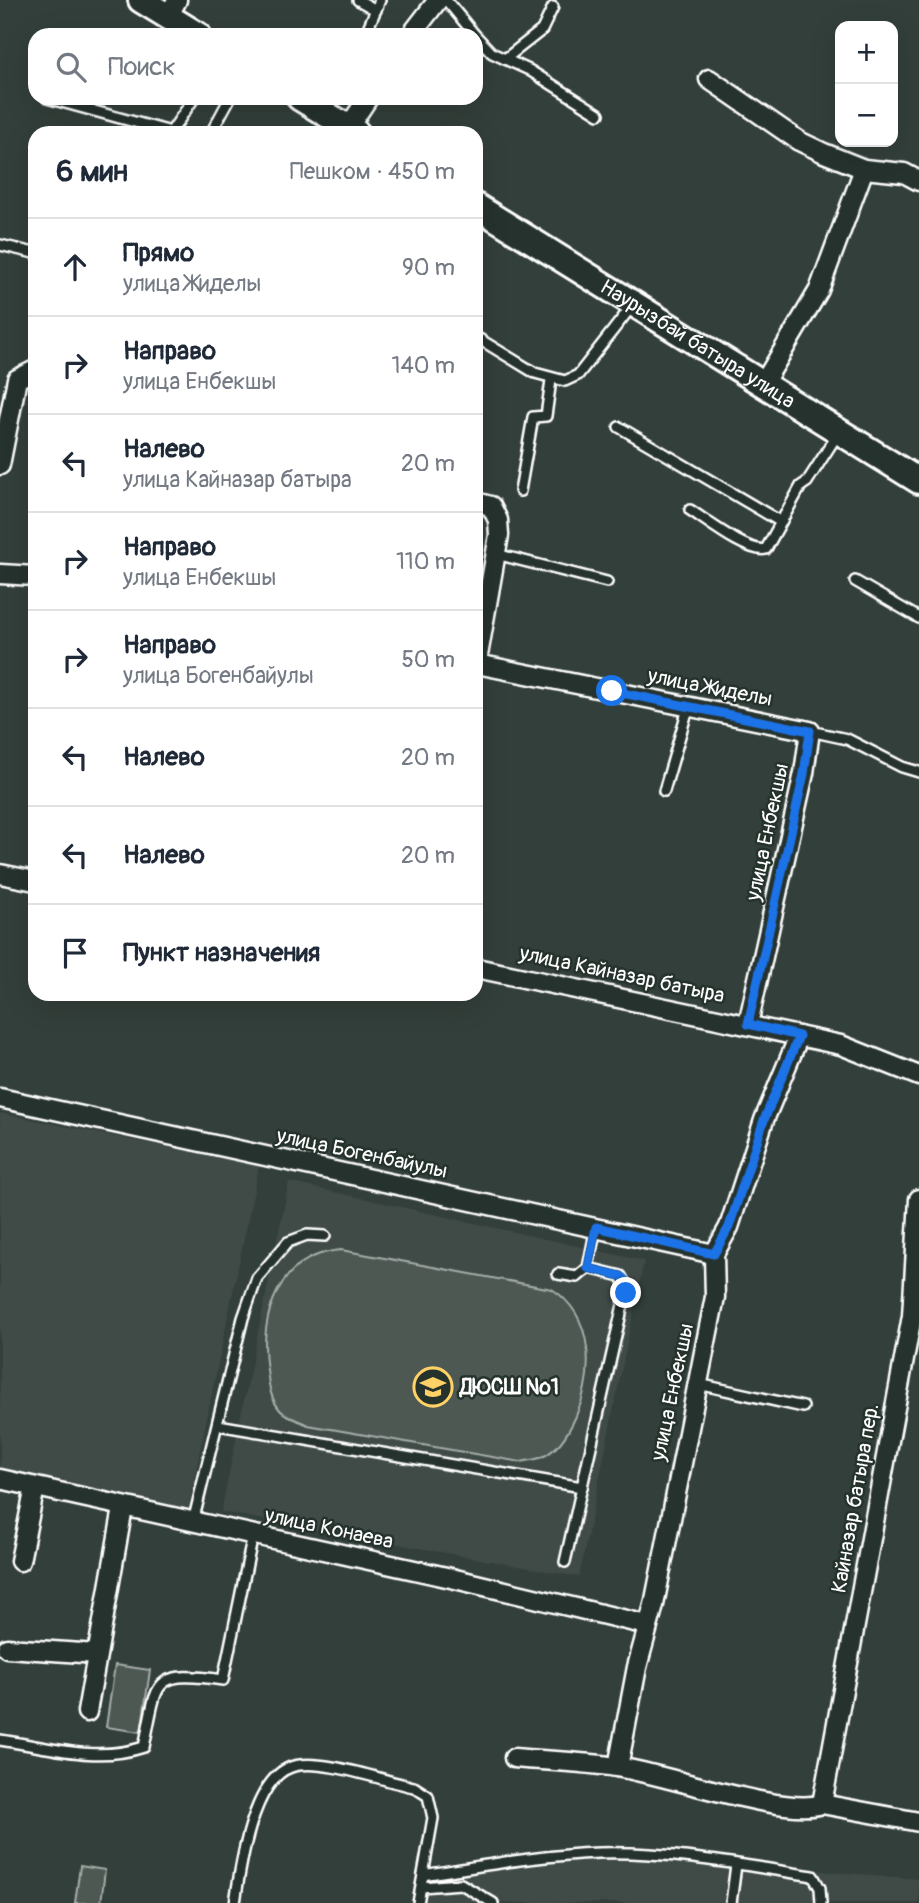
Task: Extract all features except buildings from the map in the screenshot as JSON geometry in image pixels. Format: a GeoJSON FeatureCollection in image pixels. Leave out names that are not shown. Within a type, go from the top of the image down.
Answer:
{"type":"FeatureCollection","features":[{"type":"Feature","properties":{"kind":"main road"},"geometry":{"type":"LineString","coordinates":[[141,0],[173,8],[192,28]]}},
{"type":"Feature","properties":{"kind":"main road"},"geometry":{"type":"LineString","coordinates":[[317,105],[348,126]]}},
{"type":"Feature","properties":{"kind":"main road","name":"Наурызбай батыра улица"},"geometry":{"type":"LineString","coordinates":[[483,210],[919,481]]}},
{"type":"Feature","properties":{"kind":"street"},"geometry":{"type":"LineString","coordinates":[[416,28],[438,0]]}},
{"type":"Feature","properties":{"kind":"street"},"geometry":{"type":"LineString","coordinates":[[709,79],[799,141],[864,169],[904,173],[919,181]]}},
{"type":"Feature","properties":{"kind":"street"},"geometry":{"type":"LineString","coordinates":[[355,126],[365,105]]}},
{"type":"Feature","properties":{"kind":"street"},"geometry":{"type":"LineString","coordinates":[[763,384],[819,290],[858,192],[864,169]]}},
{"type":"Feature","properties":{"kind":"street"},"geometry":{"type":"LineString","coordinates":[[0,465],[17,379],[28,374]]}},
{"type":"Feature","properties":{"kind":"street","name":"улица Жиделы"},"geometry":{"type":"LineString","coordinates":[[483,504],[491,506],[498,520],[496,554],[483,626]]}},
{"type":"Feature","properties":{"kind":"street"},"geometry":{"type":"LineString","coordinates":[[0,574],[28,576]]}},
{"type":"Feature","properties":{"kind":"street","name":"улица Жиделы"},"geometry":{"type":"LineString","coordinates":[[483,666],[810,731]]}},
{"type":"Feature","properties":{"kind":"street","name":"улица Енбекшы"},"geometry":{"type":"LineString","coordinates":[[748,1024],[804,774],[810,731]]}},
{"type":"Feature","properties":{"kind":"street"},"geometry":{"type":"LineString","coordinates":[[0,874],[28,880]]}},
{"type":"Feature","properties":{"kind":"street","name":"улица Кайназар батыра"},"geometry":{"type":"LineString","coordinates":[[483,969],[841,1045],[919,1076]]}},
{"type":"Feature","properties":{"kind":"street","name":"улица Енбекшы"},"geometry":{"type":"LineString","coordinates":[[618,1767],[647,1625],[654,1605],[715,1297],[714,1254],[729,1227],[764,1120],[799,1036]]}},
{"type":"Feature","properties":{"kind":"street","name":"улица Богенбайулы"},"geometry":{"type":"LineString","coordinates":[[0,1098],[714,1254]]}},
{"type":"Feature","properties":{"kind":"street","name":"Кайназар батыра пер."},"geometry":{"type":"LineString","coordinates":[[822,1804],[915,1316],[919,1199]]}},
{"type":"Feature","properties":{"kind":"street","name":"улица Конаева"},"geometry":{"type":"LineString","coordinates":[[0,1479],[122,1508],[463,1580],[647,1625]]}},
{"type":"Feature","properties":{"kind":"street"},"geometry":{"type":"LineString","coordinates":[[20,1560],[35,1487]]}},
{"type":"Feature","properties":{"kind":"street"},"geometry":{"type":"LineString","coordinates":[[87,1712],[122,1508]]}},
{"type":"Feature","properties":{"kind":"street"},"geometry":{"type":"LineString","coordinates":[[7,1648],[97,1654]]}},
{"type":"Feature","properties":{"kind":"street"},"geometry":{"type":"LineString","coordinates":[[514,1758],[618,1767],[771,1802],[809,1808],[822,1804],[919,1822]]}},
{"type":"Feature","properties":{"kind":"lane"},"geometry":{"type":"LineString","coordinates":[[358,0],[376,10]]}},
{"type":"Feature","properties":{"kind":"lane"},"geometry":{"type":"LineString","coordinates":[[368,28],[380,0]]}},
{"type":"Feature","properties":{"kind":"lane"},"geometry":{"type":"LineString","coordinates":[[446,0],[470,28]]}},
{"type":"Feature","properties":{"kind":"lane"},"geometry":{"type":"LineString","coordinates":[[505,59],[542,30],[553,7]]}},
{"type":"Feature","properties":{"kind":"lane"},"geometry":{"type":"LineString","coordinates":[[483,43],[492,53],[599,114]]}},
{"type":"Feature","properties":{"kind":"lane"},"geometry":{"type":"LineString","coordinates":[[73,105],[149,126]]}},
{"type":"Feature","properties":{"kind":"lane"},"geometry":{"type":"LineString","coordinates":[[175,126],[189,105]]}},
{"type":"Feature","properties":{"kind":"lane"},"geometry":{"type":"LineString","coordinates":[[215,126],[226,105]]}},
{"type":"Feature","properties":{"kind":"lane"},"geometry":{"type":"LineString","coordinates":[[0,245],[28,252]]}},
{"type":"Feature","properties":{"kind":"lane"},"geometry":{"type":"LineString","coordinates":[[483,342],[514,362],[551,380],[565,381],[578,375],[634,305]]}},
{"type":"Feature","properties":{"kind":"lane"},"geometry":{"type":"LineString","coordinates":[[520,491],[533,417],[547,416],[551,380]]}},
{"type":"Feature","properties":{"kind":"lane"},"geometry":{"type":"LineString","coordinates":[[619,427],[781,522]]}},
{"type":"Feature","properties":{"kind":"lane"},"geometry":{"type":"LineString","coordinates":[[690,510],[739,541],[760,551],[766,549],[801,486],[807,482],[840,431]]}},
{"type":"Feature","properties":{"kind":"lane"},"geometry":{"type":"LineString","coordinates":[[496,554],[607,582]]}},
{"type":"Feature","properties":{"kind":"lane"},"geometry":{"type":"LineString","coordinates":[[855,581],[919,618]]}},
{"type":"Feature","properties":{"kind":"lane"},"geometry":{"type":"LineString","coordinates":[[664,791],[689,705]]}},
{"type":"Feature","properties":{"kind":"lane"},"geometry":{"type":"LineString","coordinates":[[810,731],[847,739],[902,767],[919,772]]}},
{"type":"Feature","properties":{"kind":"lane"},"geometry":{"type":"LineString","coordinates":[[558,1274],[577,1277],[588,1268],[596,1227]]}},
{"type":"Feature","properties":{"kind":"lane"},"geometry":{"type":"LineString","coordinates":[[193,1522],[243,1318],[257,1278],[288,1242],[307,1235],[325,1236]]}},
{"type":"Feature","properties":{"kind":"lane"},"geometry":{"type":"LineString","coordinates":[[565,1562],[627,1287],[621,1276],[588,1268]]}},
{"type":"Feature","properties":{"kind":"lane"},"geometry":{"type":"LineString","coordinates":[[698,1384],[803,1407]]}},
{"type":"Feature","properties":{"kind":"lane"},"geometry":{"type":"LineString","coordinates":[[218,1425],[582,1487]]}},
{"type":"Feature","properties":{"kind":"lane"},"geometry":{"type":"LineString","coordinates":[[0,1740],[88,1756],[126,1753],[144,1746],[154,1699],[161,1683],[168,1677],[190,1675],[223,1680],[253,1535]]}},
{"type":"Feature","properties":{"kind":"lane"},"geometry":{"type":"LineString","coordinates":[[235,1903],[249,1832],[269,1783],[290,1767],[327,1768],[414,1787],[428,1796],[433,1818],[418,1903]]}},
{"type":"Feature","properties":{"kind":"lane"},"geometry":{"type":"LineString","coordinates":[[423,1875],[505,1862],[599,1853],[654,1855],[813,1876],[820,1888],[821,1903]]}},
{"type":"Feature","properties":{"kind":"lane"},"geometry":{"type":"LineString","coordinates":[[732,1903],[736,1865]]}},
{"type":"Feature","properties":{"kind":"lane"},"geometry":{"type":"LineString","coordinates":[[421,1887],[461,1884],[493,1903]]}},
{"type":"Feature","properties":{"kind":"shaded area"},"geometry":{"type":"Polygon","coordinates":[[[0,1113],[259,1166],[188,1509],[0,1470],[0,1113]]]}},
{"type":"Feature","properties":{"kind":"shaded area","name":"ДЮСШ №1"},"geometry":{"type":"Polygon","coordinates":[[[289,1182],[644,1261],[579,1577],[221,1512],[289,1182]]]}},
{"type":"Feature","properties":{"kind":"shaded area"},"geometry":{"type":"Polygon","coordinates":[[[341,1250],[552,1289],[566,1301],[583,1330],[588,1364],[576,1416],[558,1445],[542,1457],[521,1462],[308,1425],[283,1412],[269,1386],[265,1349],[270,1309],[277,1291],[302,1263],[320,1254],[341,1250]]]}},
{"type":"Feature","properties":{"kind":"shaded area"},"geometry":{"type":"Polygon","coordinates":[[[115,1665],[150,1670],[141,1732],[106,1727],[115,1665]]]}},
{"type":"Feature","properties":{"kind":"shaded area"},"geometry":{"type":"Polygon","coordinates":[[[638,1856],[919,1879],[919,1903],[422,1903],[426,1879],[501,1866],[638,1856]]]}},
{"type":"Feature","properties":{"kind":"shaded area"},"geometry":{"type":"Polygon","coordinates":[[[80,1866],[105,1870],[101,1903],[75,1903],[80,1866]]]}},
{"type":"Feature","properties":{"kind":"place","name":"ДЮСШ №1"},"geometry":{"type":"Point","coordinates":[433,1387]}},
{"type":"Feature","properties":{"kind":"route"},"geometry":{"type":"LineString","coordinates":[[612,691],[810,731],[804,774],[748,1024],[799,1036],[764,1120],[729,1227],[714,1254],[596,1227],[588,1268],[621,1276],[625,1280],[626,1293]]}}]}
